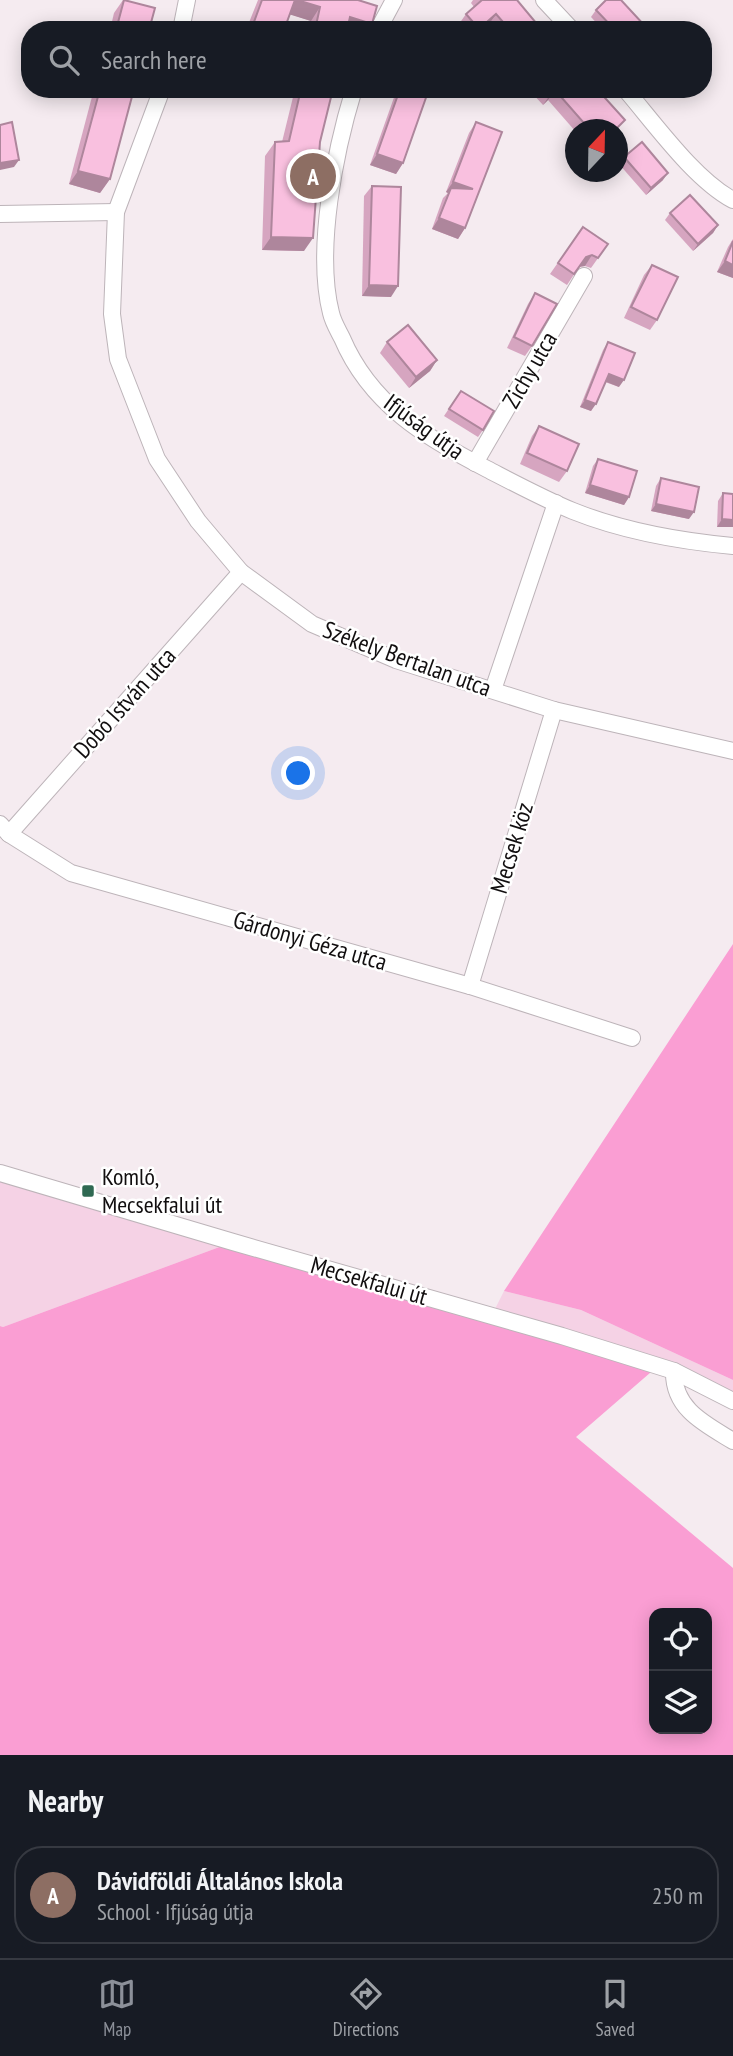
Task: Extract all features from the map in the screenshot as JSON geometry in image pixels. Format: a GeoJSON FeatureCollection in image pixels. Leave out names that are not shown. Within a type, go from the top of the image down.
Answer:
{"type":"FeatureCollection","features":[{"type":"Feature","properties":{"kind":"street"},"geometry":{"type":"LineString","coordinates":[[183,21],[187,0]]}},
{"type":"Feature","properties":{"kind":"street"},"geometry":{"type":"LineString","coordinates":[[383,21],[394,0]]}},
{"type":"Feature","properties":{"kind":"street"},"geometry":{"type":"LineString","coordinates":[[544,0],[564,21]]}},
{"type":"Feature","properties":{"kind":"street","name":"Székely Bertalan utca"},"geometry":{"type":"LineString","coordinates":[[159,98],[116,212],[112,314],[118,359],[157,459],[198,521],[241,572],[312,624],[396,660],[554,710],[733,751]]}},
{"type":"Feature","properties":{"kind":"street","name":"Ifjúság útja"},"geometry":{"type":"LineString","coordinates":[[351,98],[334,172],[325,274],[332,315],[350,356],[371,388],[397,413],[433,440],[556,503],[619,526],[666,538],[733,546]]}},
{"type":"Feature","properties":{"kind":"street"},"geometry":{"type":"LineString","coordinates":[[633,98],[693,167],[718,192],[733,200]]}},
{"type":"Feature","properties":{"kind":"street"},"geometry":{"type":"LineString","coordinates":[[0,214],[116,212]]}},
{"type":"Feature","properties":{"kind":"street","name":"Zichy utca"},"geometry":{"type":"LineString","coordinates":[[475,463],[584,276]]}},
{"type":"Feature","properties":{"kind":"street"},"geometry":{"type":"LineString","coordinates":[[493,690],[556,503]]}},
{"type":"Feature","properties":{"kind":"street","name":"Dobó István utca"},"geometry":{"type":"LineString","coordinates":[[4,829],[241,572]]}},
{"type":"Feature","properties":{"kind":"street","name":"Mecsek köz"},"geometry":{"type":"LineString","coordinates":[[470,986],[554,710]]}},
{"type":"Feature","properties":{"kind":"street","name":"Gárdonyi Géza utca"},"geometry":{"type":"LineString","coordinates":[[4,829],[71,873],[470,986],[632,1038]]}},
{"type":"Feature","properties":{"kind":"street","name":"Mecsekfalui út"},"geometry":{"type":"LineString","coordinates":[[0,1173],[492,1315],[674,1371],[733,1401]]}},
{"type":"Feature","properties":{"kind":"street"},"geometry":{"type":"LineString","coordinates":[[674,1371],[673,1386],[681,1402],[695,1418],[733,1441]]}},
{"type":"Feature","properties":{"kind":"shaded area"},"geometry":{"type":"Polygon","coordinates":[[[733,944],[733,1380],[581,1310],[504,1291],[733,944]]]}},
{"type":"Feature","properties":{"kind":"shaded area"},"geometry":{"type":"Polygon","coordinates":[[[0,1173],[233,1242],[3,1327],[0,1326],[0,1173]]]}},
{"type":"Feature","properties":{"kind":"shaded area"},"geometry":{"type":"Polygon","coordinates":[[[233,1242],[658,1366],[576,1437],[733,1568],[733,1755],[0,1755],[0,1326],[233,1242]]]}},
{"type":"Feature","properties":{"kind":"shaded area"},"geometry":{"type":"Polygon","coordinates":[[[504,1291],[581,1310],[733,1380],[733,1401],[492,1315],[504,1291]]]}},
{"type":"Feature","properties":{"kind":"building"},"geometry":{"type":"Polygon","coordinates":[[[124,0],[155,8],[151,21],[118,21],[124,0]]]}},
{"type":"Feature","properties":{"kind":"building"},"geometry":{"type":"Polygon","coordinates":[[[262,0],[295,0],[287,21],[254,21],[262,0]]]}},
{"type":"Feature","properties":{"kind":"building"},"geometry":{"type":"Polygon","coordinates":[[[297,0],[358,0],[377,6],[373,21],[350,17],[349,21],[317,21],[320,7],[297,0]]]}},
{"type":"Feature","properties":{"kind":"building"},"geometry":{"type":"Polygon","coordinates":[[[482,0],[517,0],[534,21],[502,21],[496,14],[488,21],[472,21],[466,14],[482,0]]]}},
{"type":"Feature","properties":{"kind":"building"},"geometry":{"type":"Polygon","coordinates":[[[606,0],[621,0],[640,21],[606,21],[596,10],[606,0]]]}},
{"type":"Feature","properties":{"kind":"building"},"geometry":{"type":"Polygon","coordinates":[[[98,98],[132,98],[110,179],[78,171],[98,98]]]}},
{"type":"Feature","properties":{"kind":"building"},"geometry":{"type":"Polygon","coordinates":[[[299,98],[331,98],[320,142],[313,238],[271,237],[275,142],[289,141],[299,98]]]}},
{"type":"Feature","properties":{"kind":"building"},"geometry":{"type":"Polygon","coordinates":[[[397,98],[426,98],[403,163],[377,154],[397,98]]]}},
{"type":"Feature","properties":{"kind":"building"},"geometry":{"type":"Polygon","coordinates":[[[562,98],[605,98],[624,119],[580,119],[562,98]]]}},
{"type":"Feature","properties":{"kind":"building"},"geometry":{"type":"Polygon","coordinates":[[[12,122],[19,160],[0,163],[0,125],[12,122]]]}},
{"type":"Feature","properties":{"kind":"building"},"geometry":{"type":"Polygon","coordinates":[[[476,122],[502,132],[465,228],[439,218],[451,188],[473,189],[453,182],[476,122]]]}},
{"type":"Feature","properties":{"kind":"building"},"geometry":{"type":"Polygon","coordinates":[[[642,142],[668,173],[651,188],[628,162],[628,154],[642,142]]]}},
{"type":"Feature","properties":{"kind":"building"},"geometry":{"type":"Polygon","coordinates":[[[372,186],[401,187],[398,286],[369,285],[372,186]]]}},
{"type":"Feature","properties":{"kind":"building"},"geometry":{"type":"Polygon","coordinates":[[[690,195],[718,225],[698,244],[670,213],[690,195]]]}},
{"type":"Feature","properties":{"kind":"building"},"geometry":{"type":"Polygon","coordinates":[[[583,227],[608,244],[598,258],[592,255],[586,257],[574,274],[558,263],[583,227]]]}},
{"type":"Feature","properties":{"kind":"building"},"geometry":{"type":"Polygon","coordinates":[[[733,241],[733,265],[725,261],[733,241]]]}},
{"type":"Feature","properties":{"kind":"building"},"geometry":{"type":"Polygon","coordinates":[[[652,265],[678,277],[657,320],[631,307],[652,265]]]}},
{"type":"Feature","properties":{"kind":"building"},"geometry":{"type":"Polygon","coordinates":[[[535,293],[557,304],[532,346],[514,337],[535,293]]]}},
{"type":"Feature","properties":{"kind":"building"},"geometry":{"type":"Polygon","coordinates":[[[408,325],[437,360],[416,377],[387,342],[408,325]]]}},
{"type":"Feature","properties":{"kind":"building"},"geometry":{"type":"Polygon","coordinates":[[[608,342],[635,353],[624,380],[609,374],[596,404],[585,400],[608,342]]]}},
{"type":"Feature","properties":{"kind":"building"},"geometry":{"type":"Polygon","coordinates":[[[461,391],[494,411],[483,430],[449,409],[461,391]]]}},
{"type":"Feature","properties":{"kind":"building"},"geometry":{"type":"Polygon","coordinates":[[[539,426],[579,444],[567,471],[527,453],[539,426]]]}},
{"type":"Feature","properties":{"kind":"building"},"geometry":{"type":"Polygon","coordinates":[[[598,459],[637,471],[629,497],[590,485],[598,459]]]}},
{"type":"Feature","properties":{"kind":"building"},"geometry":{"type":"Polygon","coordinates":[[[661,478],[699,487],[694,512],[656,504],[661,478]]]}},
{"type":"Feature","properties":{"kind":"building"},"geometry":{"type":"Polygon","coordinates":[[[723,493],[733,494],[733,520],[722,519],[723,493]]]}},
{"type":"Feature","properties":{"kind":"place","name":"Dávidföldi Általános Iskola"},"geometry":{"type":"Point","coordinates":[313,176]}},
{"type":"Feature","properties":{"kind":"place","name":"Komló, Mecsekfalui út"},"geometry":{"type":"Point","coordinates":[88,1191]}}]}
